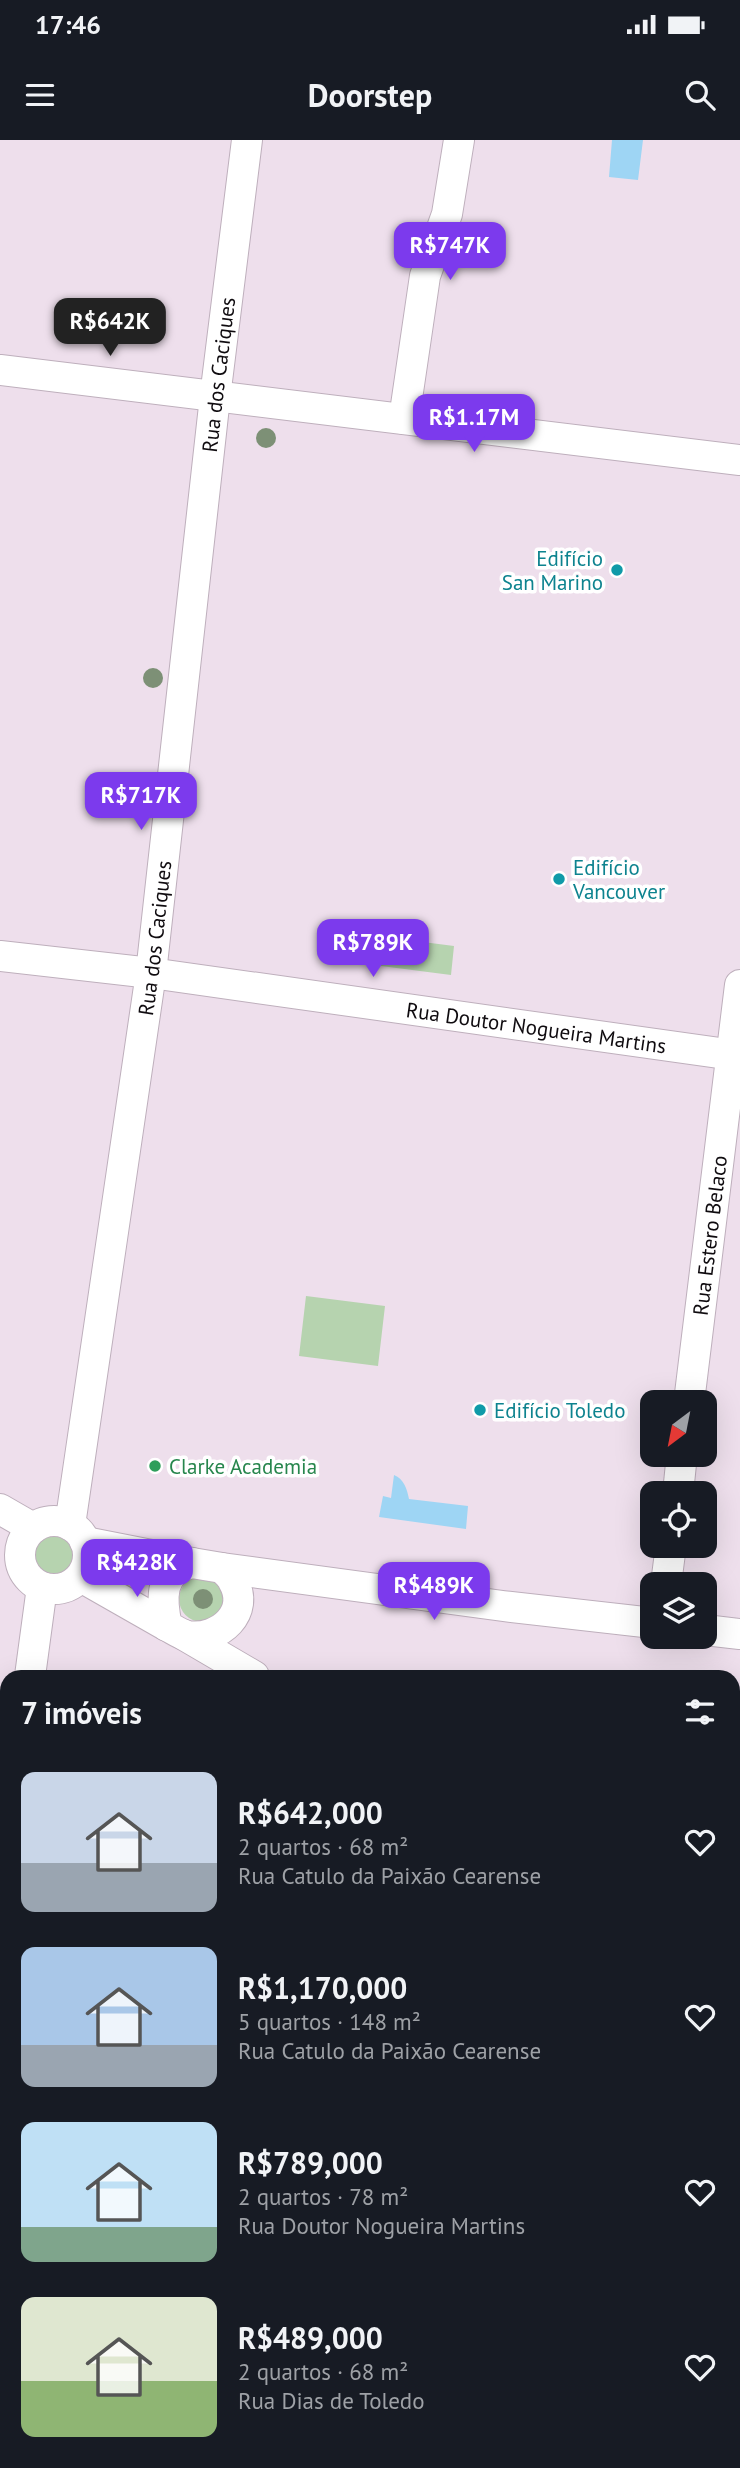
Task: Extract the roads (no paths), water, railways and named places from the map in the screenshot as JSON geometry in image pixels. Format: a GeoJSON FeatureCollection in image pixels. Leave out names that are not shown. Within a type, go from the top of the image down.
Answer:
{"type":"FeatureCollection","features":[{"type":"Feature","properties":{"kind":"street","name":"Rua dos Caciques"},"geometry":{"type":"LineString","coordinates":[[77,1533],[151,973],[215,397],[247,140]]}},
{"type":"Feature","properties":{"kind":"street"},"geometry":{"type":"LineString","coordinates":[[404,419],[425,276],[447,214],[459,140]]}},
{"type":"Feature","properties":{"kind":"street"},"geometry":{"type":"LineString","coordinates":[[0,370],[740,460]]}},
{"type":"Feature","properties":{"kind":"street","name":"Rua Doutor Nogueira Martins"},"geometry":{"type":"LineString","coordinates":[[0,956],[151,973],[736,1055]]}},
{"type":"Feature","properties":{"kind":"street","name":"Rua Estero Belaco"},"geometry":{"type":"LineString","coordinates":[[691,1390],[736,1055],[740,985]]}},
{"type":"Feature","properties":{"kind":"street"},"geometry":{"type":"LineString","coordinates":[[0,1509],[33,1528]]}},
{"type":"Feature","properties":{"kind":"street"},"geometry":{"type":"LineString","coordinates":[[77,1533],[88,1553],[87,1565],[81,1577],[69,1586],[56,1590],[42,1587],[30,1579],[22,1567],[20,1553],[24,1539],[33,1528],[44,1523],[57,1522],[77,1533],[192,1563],[502,1606],[640,1622]]}},
{"type":"Feature","properties":{"kind":"street"},"geometry":{"type":"LineString","coordinates":[[176,1631],[162,1602],[166,1581],[181,1566],[192,1563]]}},
{"type":"Feature","properties":{"kind":"street"},"geometry":{"type":"LineString","coordinates":[[176,1631],[202,1637],[220,1631],[233,1618],[238,1600],[234,1582],[222,1568]]}},
{"type":"Feature","properties":{"kind":"street"},"geometry":{"type":"LineString","coordinates":[[81,1577],[244,1670]]}},
{"type":"Feature","properties":{"kind":"street"},"geometry":{"type":"LineString","coordinates":[[31,1670],[42,1587]]}},
{"type":"Feature","properties":{"kind":"street"},"geometry":{"type":"LineString","coordinates":[[717,1631],[740,1634]]}},
{"type":"Feature","properties":{"kind":"water"},"geometry":{"type":"Polygon","coordinates":[[[612,140],[643,140],[638,180],[609,177],[612,140]]]}},
{"type":"Feature","properties":{"kind":"water"},"geometry":{"type":"Polygon","coordinates":[[[394,1475],[403,1482],[409,1499],[468,1506],[466,1529],[379,1517],[383,1496],[391,1498],[394,1475]]]}},
{"type":"Feature","properties":{"kind":"place","name":"Edifício San Marino"},"geometry":{"type":"Point","coordinates":[617,570]}},
{"type":"Feature","properties":{"kind":"place","name":"Edifício Vancouver"},"geometry":{"type":"Point","coordinates":[559,879]}},
{"type":"Feature","properties":{"kind":"place","name":"Edifício Toledo"},"geometry":{"type":"Point","coordinates":[480,1410]}},
{"type":"Feature","properties":{"kind":"place","name":"Clarke Academia"},"geometry":{"type":"Point","coordinates":[155,1466]}}]}
